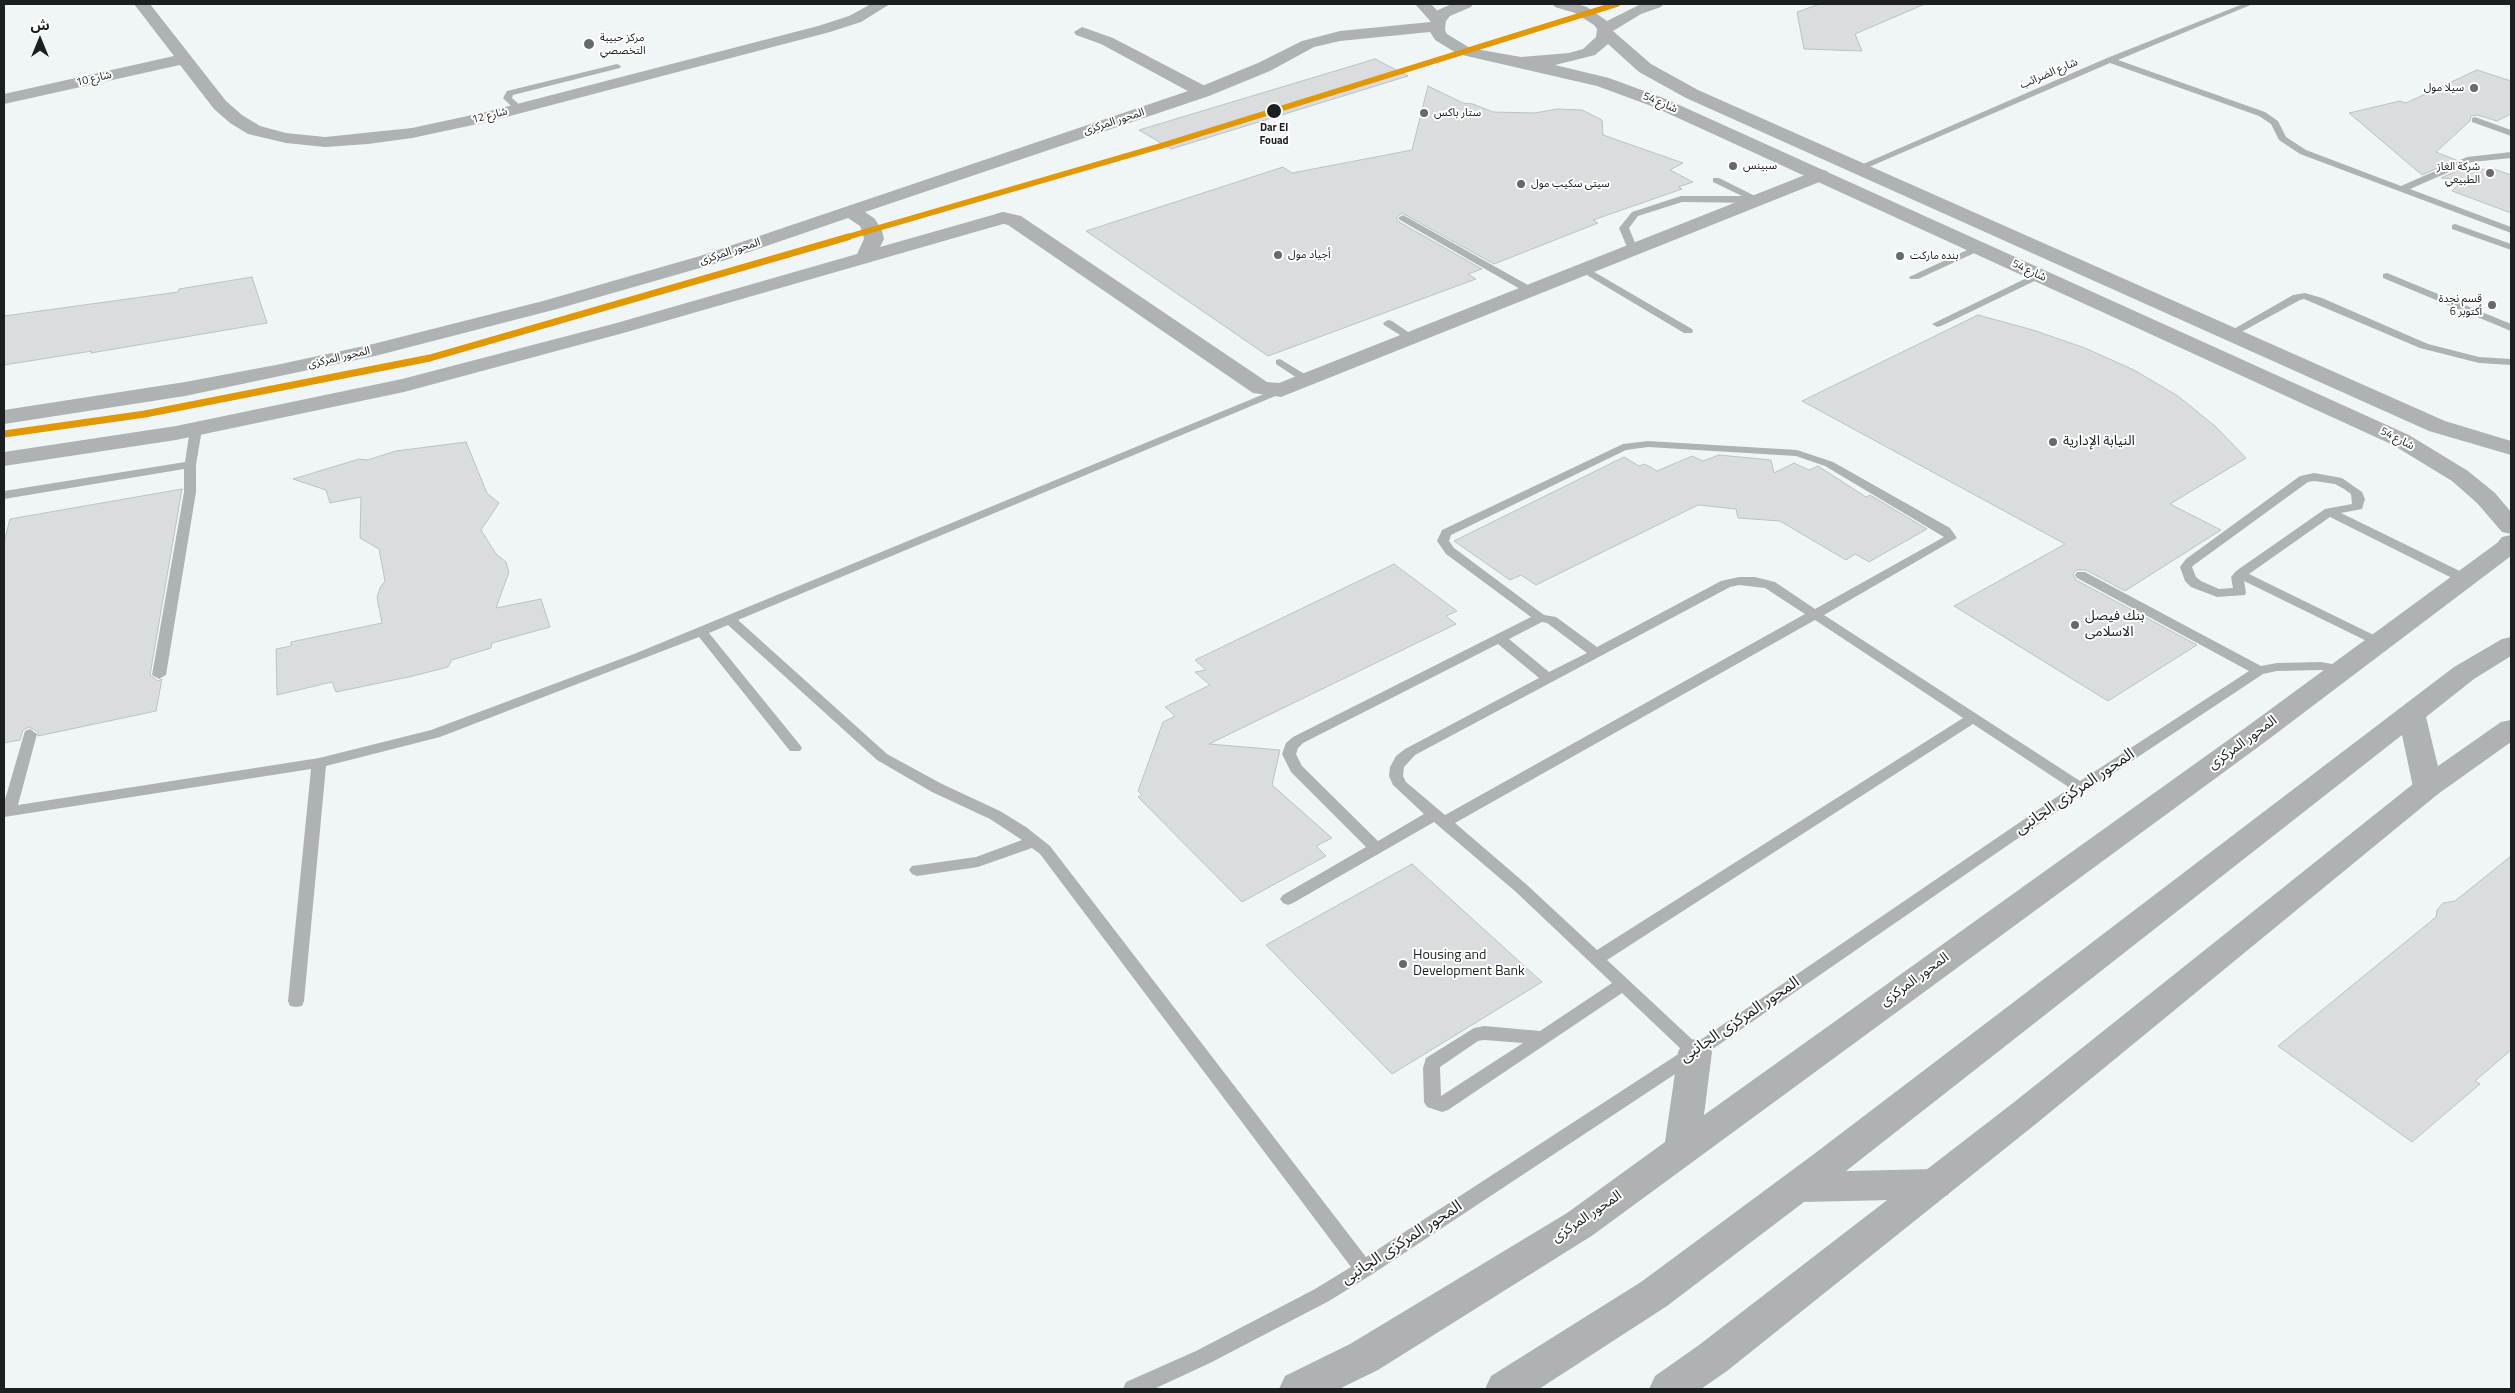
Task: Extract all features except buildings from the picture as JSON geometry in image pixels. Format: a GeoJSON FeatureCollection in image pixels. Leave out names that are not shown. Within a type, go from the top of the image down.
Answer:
{"type":"FeatureCollection","features":[{"type":"Feature","properties":{"kind":"main road","name":"شارع 12"},"geometry":{"type":"LineString","coordinates":[[142,4],[220,105],[236,119],[254,130],[286,138],[325,142],[368,139],[452,125],[519,109],[824,29],[855,19],[882,4]]}},
{"type":"Feature","properties":{"kind":"main road"},"geometry":{"type":"LineString","coordinates":[[1423,4],[1438,23]]}},
{"type":"Feature","properties":{"kind":"main road"},"geometry":{"type":"LineString","coordinates":[[1465,4],[1444,13],[1438,23],[1437,30],[1441,38],[1464,51],[1499,60],[1521,62],[1559,60],[1583,54],[1598,46],[1604,39],[1605,30],[1635,11],[1655,4]]}},
{"type":"Feature","properties":{"kind":"main road","name":"شارع 54"},"geometry":{"type":"LineString","coordinates":[[1562,4],[1592,16],[1631,58],[1659,77],[2437,426],[2511,448]]}},
{"type":"Feature","properties":{"kind":"main road","name":"المحور المركزى"},"geometry":{"type":"LineString","coordinates":[[4,417],[185,389],[384,347],[641,280],[771,239],[850,210],[1203,92],[1252,73],[1302,47],[1323,39],[1438,23]]}},
{"type":"Feature","properties":{"kind":"main road"},"geometry":{"type":"LineString","coordinates":[[1082,32],[1107,41],[1203,92]]}},
{"type":"Feature","properties":{"kind":"main road","name":"شارع 10"},"geometry":{"type":"LineString","coordinates":[[4,99],[184,59]]}},
{"type":"Feature","properties":{"kind":"main road","name":"شارع 54"},"geometry":{"type":"LineString","coordinates":[[1521,62],[1622,88],[1660,103],[2378,429],[2422,452],[2460,476],[2486,498],[2511,527]]}},
{"type":"Feature","properties":{"kind":"main road"},"geometry":{"type":"LineString","coordinates":[[1622,88],[1636,80],[1659,77]]}},
{"type":"Feature","properties":{"kind":"main road"},"geometry":{"type":"LineString","coordinates":[[4,459],[196,429],[404,386],[514,358],[1003,218],[1014,220],[1260,388],[1281,390],[1820,176]]}},
{"type":"Feature","properties":{"kind":"main road"},"geometry":{"type":"LineString","coordinates":[[850,210],[860,216],[872,231],[874,239],[866,256]]}},
{"type":"Feature","properties":{"kind":"main road"},"geometry":{"type":"LineString","coordinates":[[2422,452],[2438,447],[2442,443],[2444,438],[2437,426]]}},
{"type":"Feature","properties":{"kind":"main road","name":"المحور المركزى"},"geometry":{"type":"LineString","coordinates":[[1299,1389],[1364,1357],[1580,1224],[2344,670],[2506,548],[2511,542]]}},
{"type":"Feature","properties":{"kind":"main road"},"geometry":{"type":"LineString","coordinates":[[1505,1389],[1654,1294],[1798,1187],[2464,673],[2511,645]]}},
{"type":"Feature","properties":{"kind":"main road"},"geometry":{"type":"LineString","coordinates":[[2411,714],[2428,786]]}},
{"type":"Feature","properties":{"kind":"main road"},"geometry":{"type":"LineString","coordinates":[[1669,1389],[1713,1358],[1935,1184],[2428,786],[2511,729]]}},
{"type":"Feature","properties":{"kind":"main road"},"geometry":{"type":"LineString","coordinates":[[1682,1150],[1695,1052]]}},
{"type":"Feature","properties":{"kind":"main road"},"geometry":{"type":"LineString","coordinates":[[1798,1187],[1935,1184]]}},
{"type":"Feature","properties":{"kind":"lane","name":"شارع الضرائب"},"geometry":{"type":"LineString","coordinates":[[1859,168],[2110,60],[2249,4]]}},
{"type":"Feature","properties":{"kind":"lane"},"geometry":{"type":"LineString","coordinates":[[2110,60],[2262,114],[2275,123],[2282,138],[2290,146],[2511,230]]}},
{"type":"Feature","properties":{"kind":"lane"},"geometry":{"type":"LineString","coordinates":[[519,109],[507,98],[510,93],[617,66]]}},
{"type":"Feature","properties":{"kind":"lane"},"geometry":{"type":"LineString","coordinates":[[2474,120],[2511,133]]}},
{"type":"Feature","properties":{"kind":"lane"},"geometry":{"type":"LineString","coordinates":[[2401,189],[2470,159],[2511,155]]}},
{"type":"Feature","properties":{"kind":"lane"},"geometry":{"type":"LineString","coordinates":[[1716,180],[1758,200]]}},
{"type":"Feature","properties":{"kind":"lane"},"geometry":{"type":"LineString","coordinates":[[1633,250],[1624,228],[1635,214],[1681,199],[1758,200]]}},
{"type":"Feature","properties":{"kind":"lane"},"geometry":{"type":"LineString","coordinates":[[1403,218],[1531,291]]}},
{"type":"Feature","properties":{"kind":"lane"},"geometry":{"type":"LineString","coordinates":[[2455,227],[2511,246]]}},
{"type":"Feature","properties":{"kind":"lane"},"geometry":{"type":"LineString","coordinates":[[1914,277],[1978,248]]}},
{"type":"Feature","properties":{"kind":"lane"},"geometry":{"type":"LineString","coordinates":[[1584,269],[1688,330]]}},
{"type":"Feature","properties":{"kind":"lane"},"geometry":{"type":"LineString","coordinates":[[1937,324],[2039,276]]}},
{"type":"Feature","properties":{"kind":"lane"},"geometry":{"type":"LineString","coordinates":[[2387,276],[2511,328]]}},
{"type":"Feature","properties":{"kind":"lane"},"geometry":{"type":"LineString","coordinates":[[2230,334],[2297,297],[2305,296],[2424,346],[2479,360],[2511,362]]}},
{"type":"Feature","properties":{"kind":"lane"},"geometry":{"type":"LineString","coordinates":[[1388,323],[1412,338]]}},
{"type":"Feature","properties":{"kind":"lane"},"geometry":{"type":"LineString","coordinates":[[1280,362],[1307,380]]}},
{"type":"Feature","properties":{"kind":"lane"},"geometry":{"type":"LineString","coordinates":[[30,734],[6,811],[319,763],[435,734],[588,677],[1281,390]]}},
{"type":"Feature","properties":{"kind":"lane"},"geometry":{"type":"LineString","coordinates":[[159,676],[190,492],[190,466],[196,429]]}},
{"type":"Feature","properties":{"kind":"lane"},"geometry":{"type":"LineString","coordinates":[[1288,899],[1376,848],[1439,819],[1815,615],[1951,538],[1946,531],[1829,464],[1798,453],[1648,444],[1623,447],[1446,533],[1443,541],[1450,551],[1540,618],[1551,620],[1596,653]]}},
{"type":"Feature","properties":{"kind":"lane"},"geometry":{"type":"LineString","coordinates":[[4,495],[190,466]]}},
{"type":"Feature","properties":{"kind":"lane"},"geometry":{"type":"LineString","coordinates":[[2326,478],[2338,481],[2356,492],[2359,499],[2356,508],[2328,512],[2240,574],[2237,577],[2240,592],[2217,592],[2196,584],[2186,572],[2186,567],[2304,479],[2326,478]]}},
{"type":"Feature","properties":{"kind":"lane"},"geometry":{"type":"LineString","coordinates":[[2328,512],[2464,579]]}},
{"type":"Feature","properties":{"kind":"lane"},"geometry":{"type":"LineString","coordinates":[[2240,574],[2379,643]]}},
{"type":"Feature","properties":{"kind":"lane"},"geometry":{"type":"LineString","coordinates":[[2082,575],[2259,671]]}},
{"type":"Feature","properties":{"kind":"lane"},"geometry":{"type":"LineString","coordinates":[[1695,1052],[1521,888],[1400,785],[1396,776],[1401,758],[1726,584],[1739,581],[1755,581],[1770,585],[2080,788]]}},
{"type":"Feature","properties":{"kind":"lane"},"geometry":{"type":"LineString","coordinates":[[1376,848],[1296,769],[1289,754],[1291,746],[1306,734],[1540,618]]}},
{"type":"Feature","properties":{"kind":"lane"},"geometry":{"type":"LineString","coordinates":[[729,619],[882,757],[937,788],[995,815],[1045,850],[1364,1269]]}},
{"type":"Feature","properties":{"kind":"lane"},"geometry":{"type":"LineString","coordinates":[[701,631],[795,748]]}},
{"type":"Feature","properties":{"kind":"lane"},"geometry":{"type":"LineString","coordinates":[[1499,638],[1548,678]]}},
{"type":"Feature","properties":{"kind":"lane","name":"المحور المركزى الجانبى"},"geometry":{"type":"LineString","coordinates":[[1133,1389],[1203,1357],[1314,1300],[1364,1269],[1695,1052],[2080,788],[2259,671],[2298,665],[2344,670]]}},
{"type":"Feature","properties":{"kind":"lane"},"geometry":{"type":"LineString","coordinates":[[1596,959],[1973,718]]}},
{"type":"Feature","properties":{"kind":"lane"},"geometry":{"type":"LineString","coordinates":[[296,1002],[319,763]]}},
{"type":"Feature","properties":{"kind":"lane"},"geometry":{"type":"LineString","coordinates":[[918,870],[978,862],[1034,841]]}},
{"type":"Feature","properties":{"kind":"lane"},"geometry":{"type":"LineString","coordinates":[[1543,1038],[1484,1033],[1474,1035],[1432,1063],[1430,1068],[1433,1102],[1442,1105],[1543,1038],[1623,984]]}},
{"type":"Feature","properties":{"kind":"transit line"},"geometry":{"type":"LineString","coordinates":[[4,434],[145,414],[430,358],[1164,145],[1617,4]]}},
{"type":"Feature","properties":{"kind":"place","name":"مركز حبيبة التخصصي"},"geometry":{"type":"Point","coordinates":[589,44]}},
{"type":"Feature","properties":{"kind":"place","name":"سيلا مول"},"geometry":{"type":"Point","coordinates":[2474,88]}},
{"type":"Feature","properties":{"kind":"place","name":"Dar El Fouad"},"geometry":{"type":"Point","coordinates":[1274,111]}},
{"type":"Feature","properties":{"kind":"place","name":"ستار باكس"},"geometry":{"type":"Point","coordinates":[1424,113]}},
{"type":"Feature","properties":{"kind":"place","name":"سبينس"},"geometry":{"type":"Point","coordinates":[1733,166]}},
{"type":"Feature","properties":{"kind":"place","name":"شركة الغاز الطبيعي"},"geometry":{"type":"Point","coordinates":[2490,173]}},
{"type":"Feature","properties":{"kind":"place","name":"سيتى سكيب مول"},"geometry":{"type":"Point","coordinates":[1521,184]}},
{"type":"Feature","properties":{"kind":"place","name":"أجياد مول"},"geometry":{"type":"Point","coordinates":[1278,255]}},
{"type":"Feature","properties":{"kind":"place","name":"بنده ماركت"},"geometry":{"type":"Point","coordinates":[1900,256]}},
{"type":"Feature","properties":{"kind":"place","name":"قسم نجدة 6 أكتوبر"},"geometry":{"type":"Point","coordinates":[2492,305]}},
{"type":"Feature","properties":{"kind":"place","name":"النيابة الإدارية"},"geometry":{"type":"Point","coordinates":[2053,442]}},
{"type":"Feature","properties":{"kind":"place","name":"بنك فيصل الاسلامى"},"geometry":{"type":"Point","coordinates":[2075,625]}},
{"type":"Feature","properties":{"kind":"place","name":"Housing and Development Bank"},"geometry":{"type":"Point","coordinates":[1403,964]}}]}
